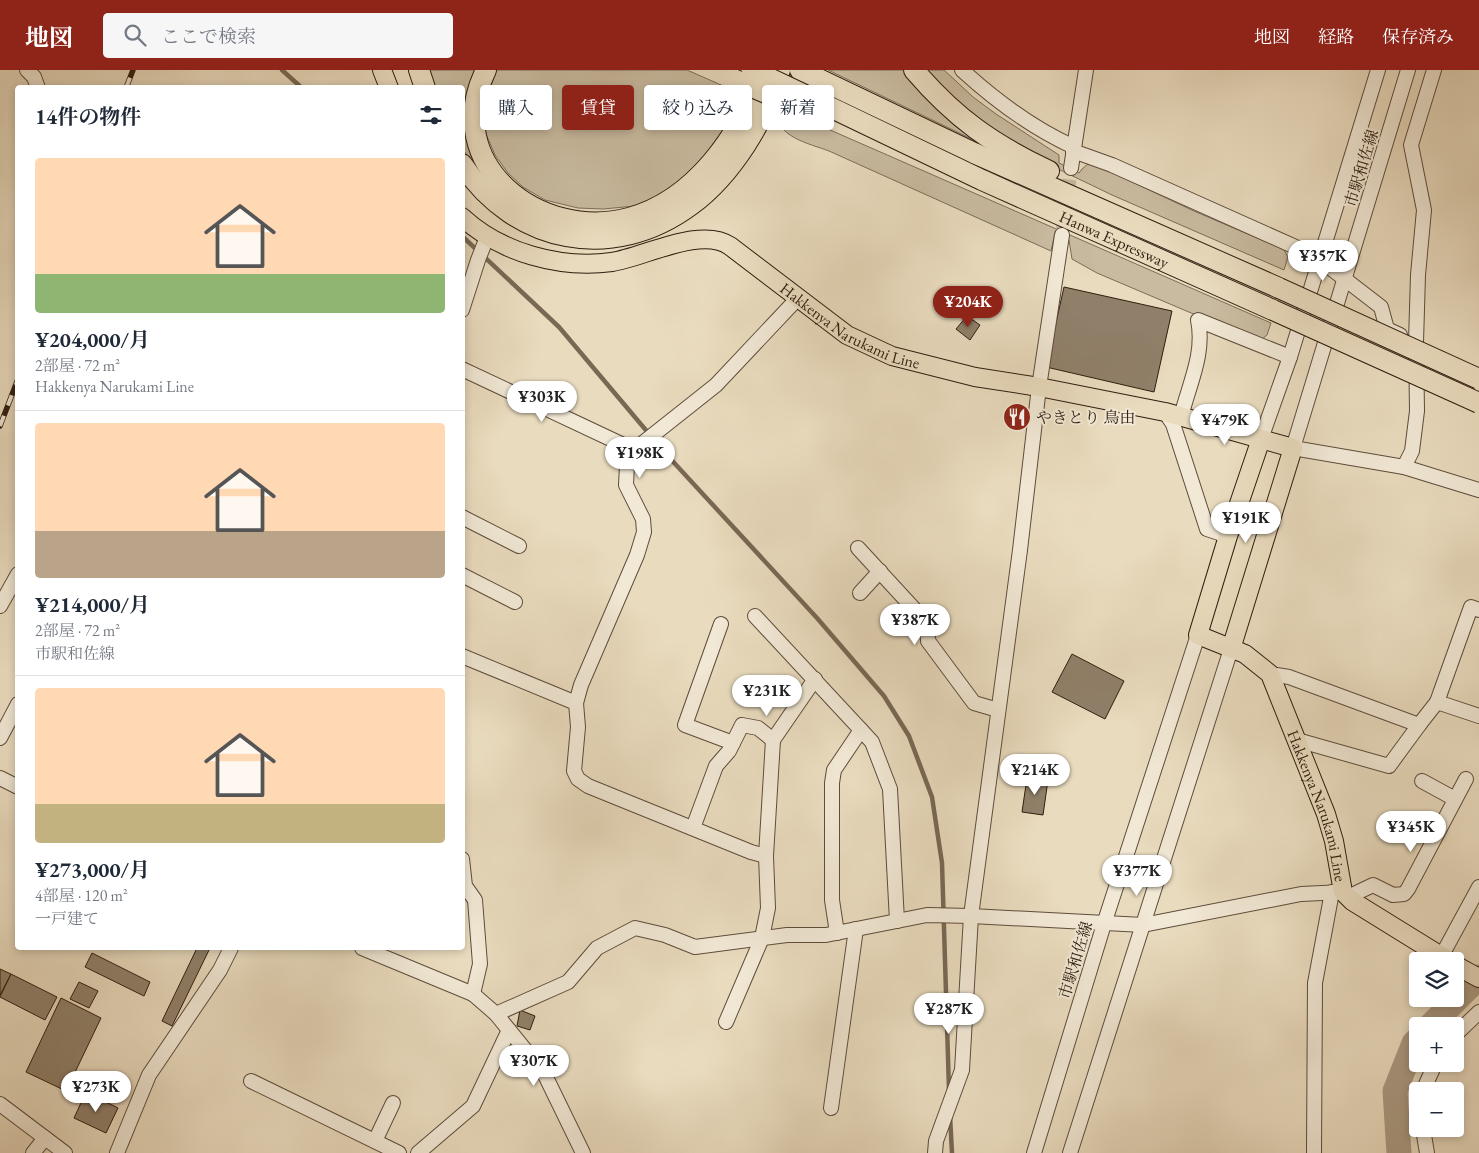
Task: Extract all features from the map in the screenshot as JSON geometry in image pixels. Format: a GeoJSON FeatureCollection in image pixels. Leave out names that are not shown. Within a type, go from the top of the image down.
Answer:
{"type":"FeatureCollection","features":[{"type":"Feature","properties":{"kind":"highway"},"geometry":{"type":"LineString","coordinates":[[419,70],[424,85]]}},
{"type":"Feature","properties":{"kind":"highway"},"geometry":{"type":"LineString","coordinates":[[486,70],[474,101],[473,123],[478,144],[488,166],[504,187],[525,203],[566,219],[593,222],[619,220],[643,213],[664,203],[685,188],[711,162],[732,135],[751,102],[763,70]]}},
{"type":"Feature","properties":{"kind":"highway","name":"Hanwa Expressway"},"geometry":{"type":"LineString","coordinates":[[752,70],[777,85]]}},
{"type":"Feature","properties":{"kind":"highway"},"geometry":{"type":"LineString","coordinates":[[465,168],[477,184],[498,205],[518,218],[544,230],[561,236],[580,238],[633,234],[678,214],[715,184],[737,157],[751,134],[772,93],[780,70]]}},
{"type":"Feature","properties":{"kind":"highway"},"geometry":{"type":"LineString","coordinates":[[914,70],[940,99],[969,125],[1011,153],[1056,175],[1094,206]]}},
{"type":"Feature","properties":{"kind":"highway"},"geometry":{"type":"LineString","coordinates":[[718,73],[762,88]]}},
{"type":"Feature","properties":{"kind":"highway","name":"Hanwa Expressway"},"geometry":{"type":"LineString","coordinates":[[807,73],[957,145],[1279,288],[1479,380]]}},
{"type":"Feature","properties":{"kind":"highway","name":"Hanwa Expressway"},"geometry":{"type":"LineString","coordinates":[[834,115],[1479,403]]}},
{"type":"Feature","properties":{"kind":"main road"},"geometry":{"type":"LineString","coordinates":[[382,70],[388,85]]}},
{"type":"Feature","properties":{"kind":"main road","name":"Hakkenya Narukami Line"},"geometry":{"type":"LineString","coordinates":[[465,220],[485,242],[498,242],[540,257],[583,264],[612,262],[676,244],[705,239],[715,240],[725,243],[847,335],[892,356],[975,377],[1039,387],[1173,414],[1293,448]]}},
{"type":"Feature","properties":{"kind":"main road"},"geometry":{"type":"LineString","coordinates":[[1198,635],[1228,536],[1261,439]]}},
{"type":"Feature","properties":{"kind":"main road"},"geometry":{"type":"LineString","coordinates":[[1230,649],[1293,448]]}},
{"type":"Feature","properties":{"kind":"main road","name":"Hakkenya Narukami Line"},"geometry":{"type":"LineString","coordinates":[[1198,635],[1245,654],[1270,674],[1326,814],[1334,841],[1341,894],[1434,952]]}},
{"type":"Feature","properties":{"kind":"main road","name":"Hakkenya Narukami Line"},"geometry":{"type":"LineString","coordinates":[[1464,970],[1479,978]]}},
{"type":"Feature","properties":{"kind":"street"},"geometry":{"type":"LineString","coordinates":[[27,70],[34,77],[37,85]]}},
{"type":"Feature","properties":{"kind":"street"},"geometry":{"type":"LineString","coordinates":[[962,70],[990,95],[1018,115],[1074,149],[1300,249],[1320,260],[1381,307],[1387,329],[1416,342]]}},
{"type":"Feature","properties":{"kind":"street"},"geometry":{"type":"LineString","coordinates":[[1071,168],[1086,70]]}},
{"type":"Feature","properties":{"kind":"street","name":"市駅和佐線"},"geometry":{"type":"LineString","coordinates":[[1261,439],[1290,357],[1378,70]]}},
{"type":"Feature","properties":{"kind":"street","name":"市駅和佐線"},"geometry":{"type":"LineString","coordinates":[[1293,448],[1408,70]]}},
{"type":"Feature","properties":{"kind":"street"},"geometry":{"type":"LineString","coordinates":[[1404,467],[1412,451],[1416,426],[1418,275],[1424,210],[1411,145],[1434,70]]}},
{"type":"Feature","properties":{"kind":"street"},"geometry":{"type":"LineString","coordinates":[[934,1153],[936,1141],[962,1070],[971,916],[1020,550],[1039,387],[1062,235]]}},
{"type":"Feature","properties":{"kind":"street"},"geometry":{"type":"LineString","coordinates":[[465,301],[485,242]]}},
{"type":"Feature","properties":{"kind":"street"},"geometry":{"type":"LineString","coordinates":[[766,856],[751,852],[588,786],[578,779],[574,771],[578,726],[576,703],[580,686],[637,555],[644,532],[643,519],[626,485],[627,465],[634,450],[716,385],[798,298]]}},
{"type":"Feature","properties":{"kind":"street"},"geometry":{"type":"LineString","coordinates":[[1228,536],[1207,529],[1173,424],[1173,414],[1199,356],[1200,330],[1198,320],[1290,357]]}},
{"type":"Feature","properties":{"kind":"street"},"geometry":{"type":"LineString","coordinates":[[465,370],[634,450]]}},
{"type":"Feature","properties":{"kind":"street"},"geometry":{"type":"LineString","coordinates":[[1293,448],[1404,467],[1479,490]]}},
{"type":"Feature","properties":{"kind":"street"},"geometry":{"type":"LineString","coordinates":[[465,519],[519,546]]}},
{"type":"Feature","properties":{"kind":"street"},"geometry":{"type":"LineString","coordinates":[[858,548],[927,623],[928,641],[974,703],[998,710]]}},
{"type":"Feature","properties":{"kind":"street"},"geometry":{"type":"LineString","coordinates":[[860,593],[880,572]]}},
{"type":"Feature","properties":{"kind":"street"},"geometry":{"type":"LineString","coordinates":[[465,577],[515,602]]}},
{"type":"Feature","properties":{"kind":"street"},"geometry":{"type":"LineString","coordinates":[[0,606],[15,579]]}},
{"type":"Feature","properties":{"kind":"street"},"geometry":{"type":"LineString","coordinates":[[1296,740],[1389,766],[1437,702],[1471,607],[1479,610]]}},
{"type":"Feature","properties":{"kind":"street"},"geometry":{"type":"LineString","coordinates":[[755,616],[872,742],[890,790],[897,921]]}},
{"type":"Feature","properties":{"kind":"street"},"geometry":{"type":"LineString","coordinates":[[721,624],[685,725],[733,743]]}},
{"type":"Feature","properties":{"kind":"street","name":"市駅和佐線"},"geometry":{"type":"LineString","coordinates":[[1034,1153],[1104,924],[1198,635]]}},
{"type":"Feature","properties":{"kind":"street"},"geometry":{"type":"LineString","coordinates":[[1070,1153],[1230,649]]}},
{"type":"Feature","properties":{"kind":"street"},"geometry":{"type":"LineString","coordinates":[[465,657],[576,703]]}},
{"type":"Feature","properties":{"kind":"street"},"geometry":{"type":"LineString","coordinates":[[1270,674],[1289,677],[1419,725]]}},
{"type":"Feature","properties":{"kind":"street"},"geometry":{"type":"LineString","coordinates":[[726,1022],[762,938],[768,908],[766,856],[773,740],[815,680]]}},
{"type":"Feature","properties":{"kind":"street"},"geometry":{"type":"LineString","coordinates":[[1437,702],[1479,716]]}},
{"type":"Feature","properties":{"kind":"street"},"geometry":{"type":"LineString","coordinates":[[0,738],[15,710]]}},
{"type":"Feature","properties":{"kind":"street"},"geometry":{"type":"LineString","coordinates":[[693,828],[716,766],[729,751],[742,725],[758,728],[773,740]]}},
{"type":"Feature","properties":{"kind":"street"},"geometry":{"type":"LineString","coordinates":[[837,933],[832,900],[832,783],[834,770],[861,730]]}},
{"type":"Feature","properties":{"kind":"street"},"geometry":{"type":"LineString","coordinates":[[0,778],[15,786]]}},
{"type":"Feature","properties":{"kind":"street"},"geometry":{"type":"LineString","coordinates":[[496,1014],[568,982],[597,948],[635,928],[665,935],[694,948],[787,934],[826,935],[927,915],[1143,926],[1301,894],[1341,894],[1373,885],[1393,895],[1404,894],[1466,779]]}},
{"type":"Feature","properties":{"kind":"street"},"geometry":{"type":"LineString","coordinates":[[1422,781],[1455,799]]}},
{"type":"Feature","properties":{"kind":"street"},"geometry":{"type":"LineString","coordinates":[[465,886],[474,900],[480,964],[473,994]]}},
{"type":"Feature","properties":{"kind":"street"},"geometry":{"type":"LineString","coordinates":[[1452,952],[1479,887]]}},
{"type":"Feature","properties":{"kind":"street"},"geometry":{"type":"LineString","coordinates":[[1314,1153],[1315,983],[1341,894]]}},
{"type":"Feature","properties":{"kind":"street"},"geometry":{"type":"LineString","coordinates":[[830,1108],[856,929]]}},
{"type":"Feature","properties":{"kind":"street"},"geometry":{"type":"LineString","coordinates":[[117,1153],[149,1075],[220,970],[230,950]]}},
{"type":"Feature","properties":{"kind":"street"},"geometry":{"type":"LineString","coordinates":[[367,950],[473,994],[496,1014],[544,1073],[582,1153]]}},
{"type":"Feature","properties":{"kind":"street"},"geometry":{"type":"LineString","coordinates":[[1464,1026],[1479,1012]]}},
{"type":"Feature","properties":{"kind":"street"},"geometry":{"type":"LineString","coordinates":[[418,1153],[473,1106],[509,1030]]}},
{"type":"Feature","properties":{"kind":"street"},"geometry":{"type":"LineString","coordinates":[[250,1081],[399,1153]]}},
{"type":"Feature","properties":{"kind":"street"},"geometry":{"type":"LineString","coordinates":[[375,1141],[393,1103]]}},
{"type":"Feature","properties":{"kind":"street"},"geometry":{"type":"LineString","coordinates":[[0,1104],[65,1153]]}},
{"type":"Feature","properties":{"kind":"street"},"geometry":{"type":"LineString","coordinates":[[1424,1137],[1427,1153]]}},
{"type":"Feature","properties":{"kind":"street"},"geometry":{"type":"LineString","coordinates":[[33,1153],[45,1138]]}},
{"type":"Feature","properties":{"kind":"shaded area"},"geometry":{"type":"Polygon","coordinates":[[[428,70],[475,70],[465,102],[465,85],[433,85],[428,70]]]}},
{"type":"Feature","properties":{"kind":"shaded area"},"geometry":{"type":"Polygon","coordinates":[[[496,70],[687,70],[721,85],[644,85],[644,130],[726,130],[720,141],[680,182],[647,202],[635,206],[603,209],[578,208],[545,200],[523,187],[508,173],[495,155],[486,134],[485,130],[552,130],[552,85],[491,85],[496,70]]]}},
{"type":"Feature","properties":{"kind":"shaded area"},"geometry":{"type":"Polygon","coordinates":[[[828,70],[905,70],[978,142],[828,70]]]}},
{"type":"Feature","properties":{"kind":"shaded area"},"geometry":{"type":"Polygon","coordinates":[[[922,70],[944,70],[973,97],[996,114],[1059,155],[1059,163],[1079,173],[1089,163],[1284,250],[1288,257],[1284,270],[1112,195],[1058,169],[983,125],[922,70]]]}},
{"type":"Feature","properties":{"kind":"shaded area"},"geometry":{"type":"Polygon","coordinates":[[[465,129],[470,148],[491,180],[469,159],[465,152],[465,129]]]}},
{"type":"Feature","properties":{"kind":"shaded area"},"geometry":{"type":"Polygon","coordinates":[[[784,130],[830,130],[1271,323],[1267,335],[1261,340],[1250,338],[1097,273],[1072,259],[1069,240],[1055,233],[1051,251],[829,151],[794,138],[784,130]]]}},
{"type":"Feature","properties":{"kind":"building"},"geometry":{"type":"Polygon","coordinates":[[[1064,287],[1172,311],[1154,392],[1046,367],[1064,287]]]}},
{"type":"Feature","properties":{"kind":"building"},"geometry":{"type":"Polygon","coordinates":[[[967,316],[980,325],[970,340],[956,329],[967,316]]]}},
{"type":"Feature","properties":{"kind":"building"},"geometry":{"type":"Polygon","coordinates":[[[1072,654],[1124,681],[1105,719],[1052,692],[1072,654]]]}},
{"type":"Feature","properties":{"kind":"building"},"geometry":{"type":"Polygon","coordinates":[[[1027,778],[1048,780],[1043,815],[1022,812],[1027,778]]]}},
{"type":"Feature","properties":{"kind":"building"},"geometry":{"type":"Polygon","coordinates":[[[196,950],[209,950],[172,1026],[162,1021],[196,950]]]}},
{"type":"Feature","properties":{"kind":"building"},"geometry":{"type":"Polygon","coordinates":[[[92,953],[150,982],[144,996],[85,967],[92,953]]]}},
{"type":"Feature","properties":{"kind":"building"},"geometry":{"type":"Polygon","coordinates":[[[0,969],[11,974],[0,995],[0,969]]]}},
{"type":"Feature","properties":{"kind":"building"},"geometry":{"type":"Polygon","coordinates":[[[11,974],[57,997],[45,1020],[0,997],[11,974]]]}},
{"type":"Feature","properties":{"kind":"building"},"geometry":{"type":"Polygon","coordinates":[[[79,982],[98,991],[89,1008],[70,999],[79,982]]]}},
{"type":"Feature","properties":{"kind":"building"},"geometry":{"type":"Polygon","coordinates":[[[61,998],[101,1018],[66,1091],[26,1072],[61,998]]]}},
{"type":"Feature","properties":{"kind":"building"},"geometry":{"type":"Polygon","coordinates":[[[520,1010],[535,1016],[530,1030],[517,1026],[520,1010]]]}},
{"type":"Feature","properties":{"kind":"building"},"geometry":{"type":"Polygon","coordinates":[[[86,1092],[118,1108],[106,1133],[74,1118],[86,1092]]]}},
{"type":"Feature","properties":{"kind":"waterway"},"geometry":{"type":"LineString","coordinates":[[282,70],[299,85]]}},
{"type":"Feature","properties":{"kind":"waterway"},"geometry":{"type":"LineString","coordinates":[[465,239],[559,327],[666,454],[817,618],[884,696],[909,736],[932,797],[942,863],[949,1090]]}},
{"type":"Feature","properties":{"kind":"waterway"},"geometry":{"type":"LineString","coordinates":[[1439,1017],[1479,977]]}},
{"type":"Feature","properties":{"kind":"waterway"},"geometry":{"type":"LineString","coordinates":[[1399,1153],[1395,1091],[1409,1056]]}},
{"type":"Feature","properties":{"kind":"waterway"},"geometry":{"type":"LineString","coordinates":[[950,1116],[952,1153]]}},
{"type":"Feature","properties":{"kind":"tunnel"},"geometry":{"type":"LineString","coordinates":[[1062,235],[1071,168]]}},
{"type":"Feature","properties":{"kind":"railway"},"geometry":{"type":"LineString","coordinates":[[127,85],[133,70]]}},
{"type":"Feature","properties":{"kind":"railway"},"geometry":{"type":"LineString","coordinates":[[0,426],[15,387]]}},
{"type":"Feature","properties":{"kind":"place","name":"やきとり 鳥由"},"geometry":{"type":"Point","coordinates":[1017,417]}}]}
